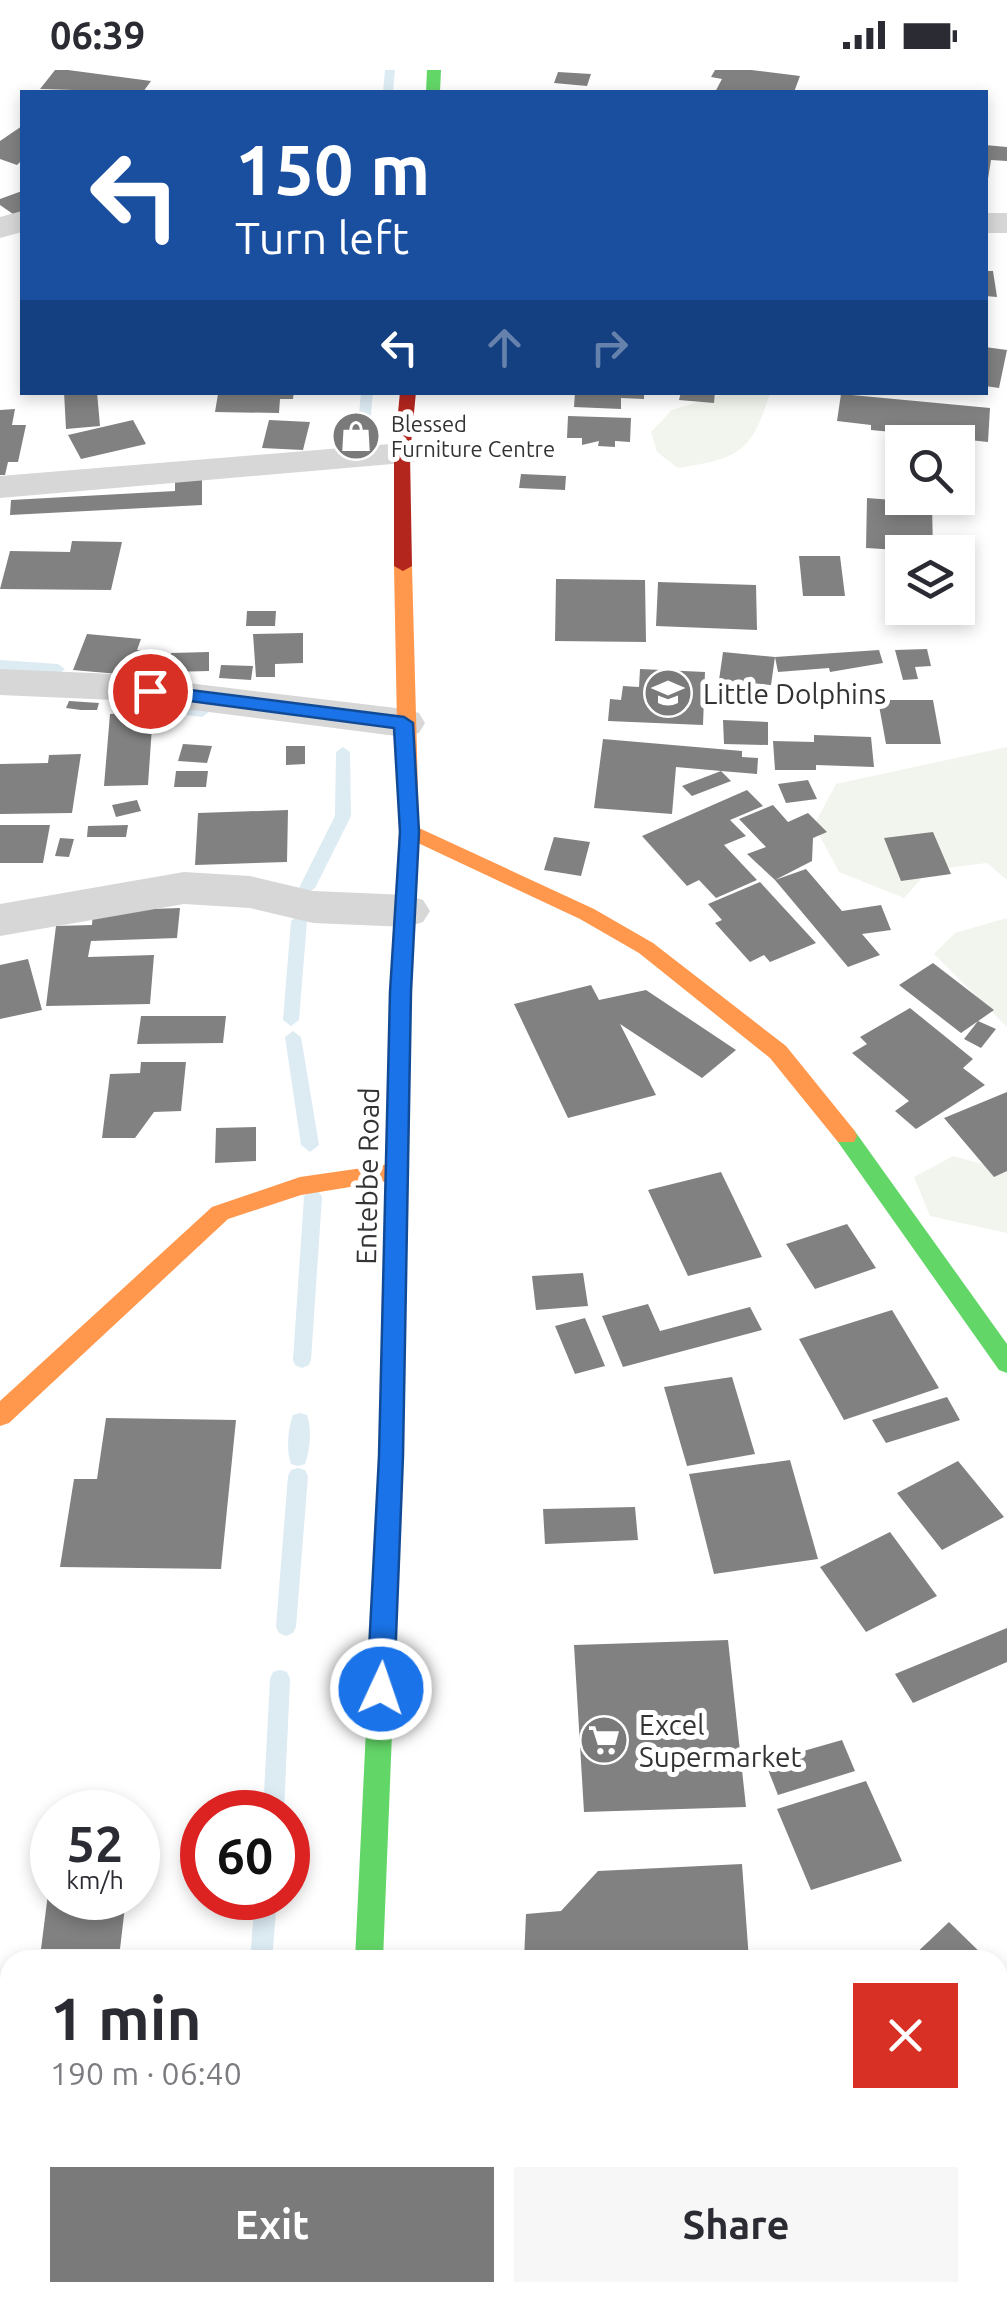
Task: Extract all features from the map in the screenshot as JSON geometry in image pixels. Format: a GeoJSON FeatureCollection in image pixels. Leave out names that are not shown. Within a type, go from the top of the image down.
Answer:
{"type":"FeatureCollection","features":[{"type":"Feature","properties":{"kind":"main road","name":"Entebbe Road"},"geometry":{"type":"LineString","coordinates":[[369,1950],[391,1456],[401,992],[410,832],[404,723],[402,454],[408,395]]}},
{"type":"Feature","properties":{"kind":"main road"},"geometry":{"type":"LineString","coordinates":[[410,832],[587,914],[646,948],[778,1052],[850,1142],[1007,1362]]}},
{"type":"Feature","properties":{"kind":"main road"},"geometry":{"type":"LineString","coordinates":[[0,1416],[220,1214],[300,1186],[397,1172]]}},
{"type":"Feature","properties":{"kind":"street"},"geometry":{"type":"LineString","coordinates":[[0,487],[402,454]]}},
{"type":"Feature","properties":{"kind":"street"},"geometry":{"type":"LineString","coordinates":[[0,682],[114,687],[404,723]]}},
{"type":"Feature","properties":{"kind":"street"},"geometry":{"type":"LineString","coordinates":[[0,920],[184,888],[250,892],[313,907],[407,911]]}},
{"type":"Feature","properties":{"kind":"shaded area"},"geometry":{"type":"Polygon","coordinates":[[[722,395],[769,395],[756,429],[740,449],[716,460],[678,468],[657,452],[651,432],[672,410],[722,395]]]}},
{"type":"Feature","properties":{"kind":"shaded area"},"geometry":{"type":"Polygon","coordinates":[[[1007,747],[1007,880],[987,863],[929,870],[904,898],[839,872],[814,825],[836,784],[1007,747]]]}},
{"type":"Feature","properties":{"kind":"shaded area"},"geometry":{"type":"Polygon","coordinates":[[[1007,918],[1007,1027],[934,954],[955,933],[1007,918]]]}},
{"type":"Feature","properties":{"kind":"shaded area"},"geometry":{"type":"Polygon","coordinates":[[[953,1156],[1007,1171],[1007,1233],[930,1216],[914,1177],[953,1156]]]}},
{"type":"Feature","properties":{"kind":"building"},"geometry":{"type":"Polygon","coordinates":[[[55,70],[151,81],[144,90],[40,89],[55,70]]]}},
{"type":"Feature","properties":{"kind":"building"},"geometry":{"type":"Polygon","coordinates":[[[715,70],[800,76],[795,90],[716,90],[722,79],[711,77],[715,70]]]}},
{"type":"Feature","properties":{"kind":"building"},"geometry":{"type":"Polygon","coordinates":[[[558,72],[591,74],[587,86],[554,83],[558,72]]]}},
{"type":"Feature","properties":{"kind":"building"},"geometry":{"type":"Polygon","coordinates":[[[20,127],[17,165],[0,159],[0,141],[20,127]]]}},
{"type":"Feature","properties":{"kind":"building"},"geometry":{"type":"Polygon","coordinates":[[[988,145],[1007,147],[1007,161],[991,160],[988,179],[988,145]]]}},
{"type":"Feature","properties":{"kind":"building"},"geometry":{"type":"Polygon","coordinates":[[[20,192],[20,214],[0,205],[0,199],[20,192]]]}},
{"type":"Feature","properties":{"kind":"building"},"geometry":{"type":"Polygon","coordinates":[[[988,271],[993,271],[997,297],[988,296],[988,271]]]}},
{"type":"Feature","properties":{"kind":"building"},"geometry":{"type":"Polygon","coordinates":[[[988,347],[1007,350],[999,388],[988,386],[988,347]]]}},
{"type":"Feature","properties":{"kind":"building"},"geometry":{"type":"Polygon","coordinates":[[[64,395],[97,395],[100,426],[66,429],[64,395]]]}},
{"type":"Feature","properties":{"kind":"building"},"geometry":{"type":"Polygon","coordinates":[[[218,395],[294,395],[293,399],[280,399],[279,413],[215,412],[218,395]]]}},
{"type":"Feature","properties":{"kind":"building"},"geometry":{"type":"Polygon","coordinates":[[[575,395],[644,395],[644,399],[621,398],[621,409],[574,407],[575,395]]]}},
{"type":"Feature","properties":{"kind":"building"},"geometry":{"type":"Polygon","coordinates":[[[680,395],[715,395],[714,403],[679,400],[680,395]]]}},
{"type":"Feature","properties":{"kind":"building"},"geometry":{"type":"Polygon","coordinates":[[[841,395],[990,408],[988,442],[975,441],[975,425],[885,425],[885,431],[871,430],[871,425],[837,421],[841,395]]]}},
{"type":"Feature","properties":{"kind":"building"},"geometry":{"type":"Polygon","coordinates":[[[15,409],[12,425],[26,425],[18,462],[8,462],[5,475],[0,475],[0,410],[15,409]]]}},
{"type":"Feature","properties":{"kind":"building"},"geometry":{"type":"Polygon","coordinates":[[[568,416],[631,418],[630,442],[615,441],[615,447],[598,446],[599,441],[582,445],[582,438],[567,438],[568,416]]]}},
{"type":"Feature","properties":{"kind":"building"},"geometry":{"type":"Polygon","coordinates":[[[133,420],[146,444],[81,459],[68,435],[133,420]]]}},
{"type":"Feature","properties":{"kind":"building"},"geometry":{"type":"Polygon","coordinates":[[[269,420],[310,422],[303,450],[262,448],[269,420]]]}},
{"type":"Feature","properties":{"kind":"building"},"geometry":{"type":"Polygon","coordinates":[[[202,474],[202,505],[10,515],[11,500],[175,491],[175,476],[202,474]]]}},
{"type":"Feature","properties":{"kind":"building"},"geometry":{"type":"Polygon","coordinates":[[[521,474],[566,476],[565,490],[519,488],[521,474]]]}},
{"type":"Feature","properties":{"kind":"building"},"geometry":{"type":"Polygon","coordinates":[[[867,498],[885,499],[885,515],[932,515],[933,535],[885,535],[885,549],[866,548],[867,498]]]}},
{"type":"Feature","properties":{"kind":"building"},"geometry":{"type":"Polygon","coordinates":[[[72,541],[122,542],[111,590],[0,589],[10,551],[70,552],[72,541]]]}},
{"type":"Feature","properties":{"kind":"building"},"geometry":{"type":"Polygon","coordinates":[[[799,556],[840,556],[845,596],[803,596],[799,556]]]}},
{"type":"Feature","properties":{"kind":"building"},"geometry":{"type":"Polygon","coordinates":[[[556,579],[645,580],[646,642],[555,641],[556,579]]]}},
{"type":"Feature","properties":{"kind":"building"},"geometry":{"type":"Polygon","coordinates":[[[658,582],[756,585],[757,630],[656,626],[658,582]]]}},
{"type":"Feature","properties":{"kind":"building"},"geometry":{"type":"Polygon","coordinates":[[[247,611],[276,611],[275,626],[246,626],[247,611]]]}},
{"type":"Feature","properties":{"kind":"building"},"geometry":{"type":"Polygon","coordinates":[[[303,633],[303,663],[275,664],[275,677],[256,677],[253,634],[303,633]]]}},
{"type":"Feature","properties":{"kind":"building"},"geometry":{"type":"Polygon","coordinates":[[[87,634],[141,639],[137,650],[157,652],[152,666],[133,665],[130,675],[73,670],[87,634]]]}},
{"type":"Feature","properties":{"kind":"building"},"geometry":{"type":"Polygon","coordinates":[[[927,649],[931,666],[915,667],[918,679],[903,680],[895,650],[927,649]]]}},
{"type":"Feature","properties":{"kind":"building"},"geometry":{"type":"Polygon","coordinates":[[[879,650],[883,663],[830,672],[829,668],[778,672],[775,657],[879,650]]]}},
{"type":"Feature","properties":{"kind":"building"},"geometry":{"type":"Polygon","coordinates":[[[209,652],[209,671],[169,672],[171,653],[209,652]]]}},
{"type":"Feature","properties":{"kind":"building"},"geometry":{"type":"Polygon","coordinates":[[[723,652],[775,657],[771,685],[719,680],[723,652]]]}},
{"type":"Feature","properties":{"kind":"building"},"geometry":{"type":"Polygon","coordinates":[[[221,665],[253,666],[251,680],[219,678],[221,665]]]}},
{"type":"Feature","properties":{"kind":"building"},"geometry":{"type":"Polygon","coordinates":[[[640,669],[705,672],[703,725],[608,721],[610,699],[621,700],[623,686],[639,687],[640,669]]]}},
{"type":"Feature","properties":{"kind":"building"},"geometry":{"type":"Polygon","coordinates":[[[878,700],[933,700],[941,744],[886,744],[878,700]]]}},
{"type":"Feature","properties":{"kind":"building"},"geometry":{"type":"Polygon","coordinates":[[[69,701],[99,703],[97,710],[81,710],[66,708],[69,701]]]}},
{"type":"Feature","properties":{"kind":"building"},"geometry":{"type":"Polygon","coordinates":[[[153,712],[148,785],[104,786],[110,714],[153,712]]]}},
{"type":"Feature","properties":{"kind":"building"},"geometry":{"type":"Polygon","coordinates":[[[723,720],[768,722],[768,745],[724,744],[723,720]]]}},
{"type":"Feature","properties":{"kind":"building"},"geometry":{"type":"Polygon","coordinates":[[[814,735],[871,737],[874,767],[816,765],[816,770],[775,770],[773,741],[814,742],[814,735]]]}},
{"type":"Feature","properties":{"kind":"building"},"geometry":{"type":"Polygon","coordinates":[[[603,739],[742,751],[742,757],[758,758],[757,774],[676,767],[672,814],[594,808],[603,739]]]}},
{"type":"Feature","properties":{"kind":"building"},"geometry":{"type":"Polygon","coordinates":[[[183,744],[212,746],[207,763],[178,761],[183,744]]]}},
{"type":"Feature","properties":{"kind":"building"},"geometry":{"type":"Polygon","coordinates":[[[286,746],[305,746],[305,764],[286,765],[286,746]]]}},
{"type":"Feature","properties":{"kind":"building"},"geometry":{"type":"Polygon","coordinates":[[[81,754],[72,813],[0,814],[0,764],[48,763],[49,755],[81,754]]]}},
{"type":"Feature","properties":{"kind":"building"},"geometry":{"type":"Polygon","coordinates":[[[176,771],[208,771],[206,787],[174,787],[176,771]]]}},
{"type":"Feature","properties":{"kind":"building"},"geometry":{"type":"Polygon","coordinates":[[[721,771],[731,781],[692,796],[682,786],[721,771]]]}},
{"type":"Feature","properties":{"kind":"building"},"geometry":{"type":"Polygon","coordinates":[[[808,780],[817,799],[786,803],[778,784],[808,780]]]}},
{"type":"Feature","properties":{"kind":"building"},"geometry":{"type":"Polygon","coordinates":[[[747,790],[763,806],[730,820],[746,836],[724,845],[757,880],[716,898],[699,880],[687,886],[642,836],[747,790]]]}},
{"type":"Feature","properties":{"kind":"building"},"geometry":{"type":"Polygon","coordinates":[[[137,800],[141,811],[116,817],[112,805],[137,800]]]}},
{"type":"Feature","properties":{"kind":"building"},"geometry":{"type":"Polygon","coordinates":[[[773,805],[788,822],[808,813],[827,832],[813,838],[812,861],[775,880],[747,854],[766,847],[739,819],[773,805]]]}},
{"type":"Feature","properties":{"kind":"building"},"geometry":{"type":"Polygon","coordinates":[[[288,810],[287,862],[195,865],[198,813],[288,810]]]}},
{"type":"Feature","properties":{"kind":"building"},"geometry":{"type":"Polygon","coordinates":[[[0,825],[50,825],[43,863],[0,863],[0,825]]]}},
{"type":"Feature","properties":{"kind":"building"},"geometry":{"type":"Polygon","coordinates":[[[128,825],[126,837],[87,837],[88,826],[128,825]]]}},
{"type":"Feature","properties":{"kind":"building"},"geometry":{"type":"Polygon","coordinates":[[[933,832],[951,874],[901,881],[884,838],[933,832]]]}},
{"type":"Feature","properties":{"kind":"building"},"geometry":{"type":"Polygon","coordinates":[[[554,837],[590,842],[581,876],[544,870],[554,837]]]}},
{"type":"Feature","properties":{"kind":"building"},"geometry":{"type":"Polygon","coordinates":[[[60,838],[74,839],[69,857],[55,856],[60,838]]]}},
{"type":"Feature","properties":{"kind":"building"},"geometry":{"type":"Polygon","coordinates":[[[806,869],[842,911],[881,905],[891,930],[862,934],[880,955],[848,967],[775,880],[806,869]]]}},
{"type":"Feature","properties":{"kind":"building"},"geometry":{"type":"Polygon","coordinates":[[[760,882],[816,943],[770,962],[764,955],[750,962],[715,923],[722,920],[708,904],[760,882]]]}},
{"type":"Feature","properties":{"kind":"building"},"geometry":{"type":"Polygon","coordinates":[[[180,908],[177,938],[91,941],[88,957],[154,955],[150,1004],[46,1006],[56,926],[92,925],[93,911],[180,908]]]}},
{"type":"Feature","properties":{"kind":"building"},"geometry":{"type":"Polygon","coordinates":[[[28,959],[42,1010],[0,1019],[0,965],[28,959]]]}},
{"type":"Feature","properties":{"kind":"building"},"geometry":{"type":"Polygon","coordinates":[[[933,963],[994,1010],[961,1033],[899,985],[933,963]]]}},
{"type":"Feature","properties":{"kind":"building"},"geometry":{"type":"Polygon","coordinates":[[[591,985],[599,1000],[646,990],[736,1050],[702,1078],[620,1024],[656,1095],[568,1118],[514,1004],[591,985]]]}},
{"type":"Feature","properties":{"kind":"building"},"geometry":{"type":"Polygon","coordinates":[[[910,1008],[973,1059],[963,1068],[985,1085],[916,1129],[895,1111],[909,1101],[852,1053],[867,1044],[860,1037],[910,1008]]]}},
{"type":"Feature","properties":{"kind":"building"},"geometry":{"type":"Polygon","coordinates":[[[141,1016],[226,1016],[223,1043],[137,1044],[141,1016]]]}},
{"type":"Feature","properties":{"kind":"building"},"geometry":{"type":"Polygon","coordinates":[[[978,1021],[996,1029],[981,1048],[964,1039],[978,1021]]]}},
{"type":"Feature","properties":{"kind":"building"},"geometry":{"type":"Polygon","coordinates":[[[141,1062],[186,1062],[181,1111],[154,1112],[135,1138],[102,1138],[110,1074],[140,1073],[141,1062]]]}},
{"type":"Feature","properties":{"kind":"building"},"geometry":{"type":"Polygon","coordinates":[[[1007,1092],[1007,1171],[994,1177],[944,1118],[1007,1092]]]}},
{"type":"Feature","properties":{"kind":"building"},"geometry":{"type":"Polygon","coordinates":[[[256,1127],[256,1161],[215,1163],[216,1128],[256,1127]]]}},
{"type":"Feature","properties":{"kind":"building"},"geometry":{"type":"Polygon","coordinates":[[[721,1172],[762,1257],[688,1276],[648,1190],[721,1172]]]}},
{"type":"Feature","properties":{"kind":"building"},"geometry":{"type":"Polygon","coordinates":[[[847,1224],[876,1268],[815,1289],[786,1244],[847,1224]]]}},
{"type":"Feature","properties":{"kind":"building"},"geometry":{"type":"Polygon","coordinates":[[[583,1273],[588,1306],[536,1310],[532,1276],[583,1273]]]}},
{"type":"Feature","properties":{"kind":"building"},"geometry":{"type":"Polygon","coordinates":[[[648,1304],[660,1331],[750,1307],[762,1330],[623,1367],[602,1316],[648,1304]]]}},
{"type":"Feature","properties":{"kind":"building"},"geometry":{"type":"Polygon","coordinates":[[[892,1310],[939,1388],[844,1420],[799,1339],[892,1310]]]}},
{"type":"Feature","properties":{"kind":"building"},"geometry":{"type":"Polygon","coordinates":[[[585,1318],[605,1366],[575,1374],[555,1326],[585,1318]]]}},
{"type":"Feature","properties":{"kind":"building"},"geometry":{"type":"Polygon","coordinates":[[[732,1377],[755,1454],[687,1466],[664,1387],[732,1377]]]}},
{"type":"Feature","properties":{"kind":"building"},"geometry":{"type":"Polygon","coordinates":[[[947,1397],[960,1420],[886,1443],[872,1420],[947,1397]]]}},
{"type":"Feature","properties":{"kind":"building"},"geometry":{"type":"Polygon","coordinates":[[[106,1418],[236,1420],[221,1569],[60,1567],[74,1479],[97,1479],[106,1418]]]}},
{"type":"Feature","properties":{"kind":"building"},"geometry":{"type":"Polygon","coordinates":[[[790,1460],[818,1559],[714,1574],[689,1474],[790,1460]]]}},
{"type":"Feature","properties":{"kind":"building"},"geometry":{"type":"Polygon","coordinates":[[[958,1461],[1004,1517],[942,1550],[897,1493],[958,1461]]]}},
{"type":"Feature","properties":{"kind":"building"},"geometry":{"type":"Polygon","coordinates":[[[635,1507],[638,1540],[545,1544],[543,1509],[635,1507]]]}},
{"type":"Feature","properties":{"kind":"building"},"geometry":{"type":"Polygon","coordinates":[[[890,1532],[937,1596],[866,1632],[820,1567],[890,1532]]]}},
{"type":"Feature","properties":{"kind":"building"},"geometry":{"type":"Polygon","coordinates":[[[1007,1628],[1007,1662],[913,1703],[895,1674],[1007,1628]]]}},
{"type":"Feature","properties":{"kind":"building"},"geometry":{"type":"Polygon","coordinates":[[[728,1640],[746,1807],[584,1812],[574,1645],[728,1640]]]}},
{"type":"Feature","properties":{"kind":"building"},"geometry":{"type":"Polygon","coordinates":[[[842,1740],[855,1771],[778,1795],[765,1762],[842,1740]]]}},
{"type":"Feature","properties":{"kind":"building"},"geometry":{"type":"Polygon","coordinates":[[[866,1781],[902,1861],[811,1890],[777,1809],[866,1781]]]}},
{"type":"Feature","properties":{"kind":"building"},"geometry":{"type":"Polygon","coordinates":[[[742,1864],[748,1950],[524,1950],[526,1914],[561,1911],[598,1871],[742,1864]]]}},
{"type":"Feature","properties":{"kind":"building"},"geometry":{"type":"Polygon","coordinates":[[[45,1920],[123,1920],[120,1949],[41,1949],[45,1920]]]}},
{"type":"Feature","properties":{"kind":"building"},"geometry":{"type":"Polygon","coordinates":[[[949,1922],[978,1950],[920,1950],[949,1922]]]}},
{"type":"Feature","properties":{"kind":"waterway"},"geometry":{"type":"LineString","coordinates":[[388,90],[390,70]]}},
{"type":"Feature","properties":{"kind":"waterway"},"geometry":{"type":"LineString","coordinates":[[362,447],[367,395]]}},
{"type":"Feature","properties":{"kind":"waterway"},"geometry":{"type":"LineString","coordinates":[[0,665],[58,669]]}},
{"type":"Feature","properties":{"kind":"waterway"},"geometry":{"type":"LineString","coordinates":[[142,706],[202,712]]}},
{"type":"Feature","properties":{"kind":"waterway"},"geometry":{"type":"LineString","coordinates":[[307,888],[343,816],[343,752]]}},
{"type":"Feature","properties":{"kind":"waterway"},"geometry":{"type":"LineString","coordinates":[[291,1020],[299,921]]}},
{"type":"Feature","properties":{"kind":"waterway"},"geometry":{"type":"LineString","coordinates":[[293,1037],[310,1145]]}},
{"type":"Feature","properties":{"kind":"waterway"},"geometry":{"type":"LineString","coordinates":[[302,1360],[313,1197]]}},
{"type":"Feature","properties":{"kind":"waterway"},"geometry":{"type":"LineString","coordinates":[[298,1458],[300,1421]]}},
{"type":"Feature","properties":{"kind":"waterway"},"geometry":{"type":"LineString","coordinates":[[286,1627],[298,1476]]}},
{"type":"Feature","properties":{"kind":"waterway"},"geometry":{"type":"LineString","coordinates":[[274,1790],[280,1679]]}},
{"type":"Feature","properties":{"kind":"waterway"},"geometry":{"type":"LineString","coordinates":[[262,1950],[264,1920]]}},
{"type":"Feature","properties":{"kind":"traffic: fast"},"geometry":{"type":"LineString","coordinates":[[433,90],[434,70]]}},
{"type":"Feature","properties":{"kind":"traffic: fast"},"geometry":{"type":"LineString","coordinates":[[369,1950],[391,1456],[401,987]]}},
{"type":"Feature","properties":{"kind":"traffic: fast"},"geometry":{"type":"LineString","coordinates":[[846,1136],[1007,1363]]}},
{"type":"Feature","properties":{"kind":"traffic: slow"},"geometry":{"type":"LineString","coordinates":[[401,987],[409,831],[403,566]]}},
{"type":"Feature","properties":{"kind":"traffic: slow"},"geometry":{"type":"LineString","coordinates":[[409,831],[587,914],[646,948],[778,1052],[846,1136]]}},
{"type":"Feature","properties":{"kind":"traffic: slow"},"geometry":{"type":"LineString","coordinates":[[0,1416],[220,1213],[300,1186],[397,1172]]}},
{"type":"Feature","properties":{"kind":"traffic: jam"},"geometry":{"type":"LineString","coordinates":[[403,566],[402,454],[408,395]]}},
{"type":"Feature","properties":{"kind":"place","name":"Blessed Furniture Centre"},"geometry":{"type":"Point","coordinates":[356,436]}},
{"type":"Feature","properties":{"kind":"place","name":"Little Dolphins"},"geometry":{"type":"Point","coordinates":[668,693]}},
{"type":"Feature","properties":{"kind":"place","name":"Excel Supermarket"},"geometry":{"type":"Point","coordinates":[604,1740]}},
{"type":"Feature","properties":{"kind":"route"},"geometry":{"type":"LineString","coordinates":[[150,691],[404,723],[410,832],[401,992],[391,1456],[381,1689]]}}]}
